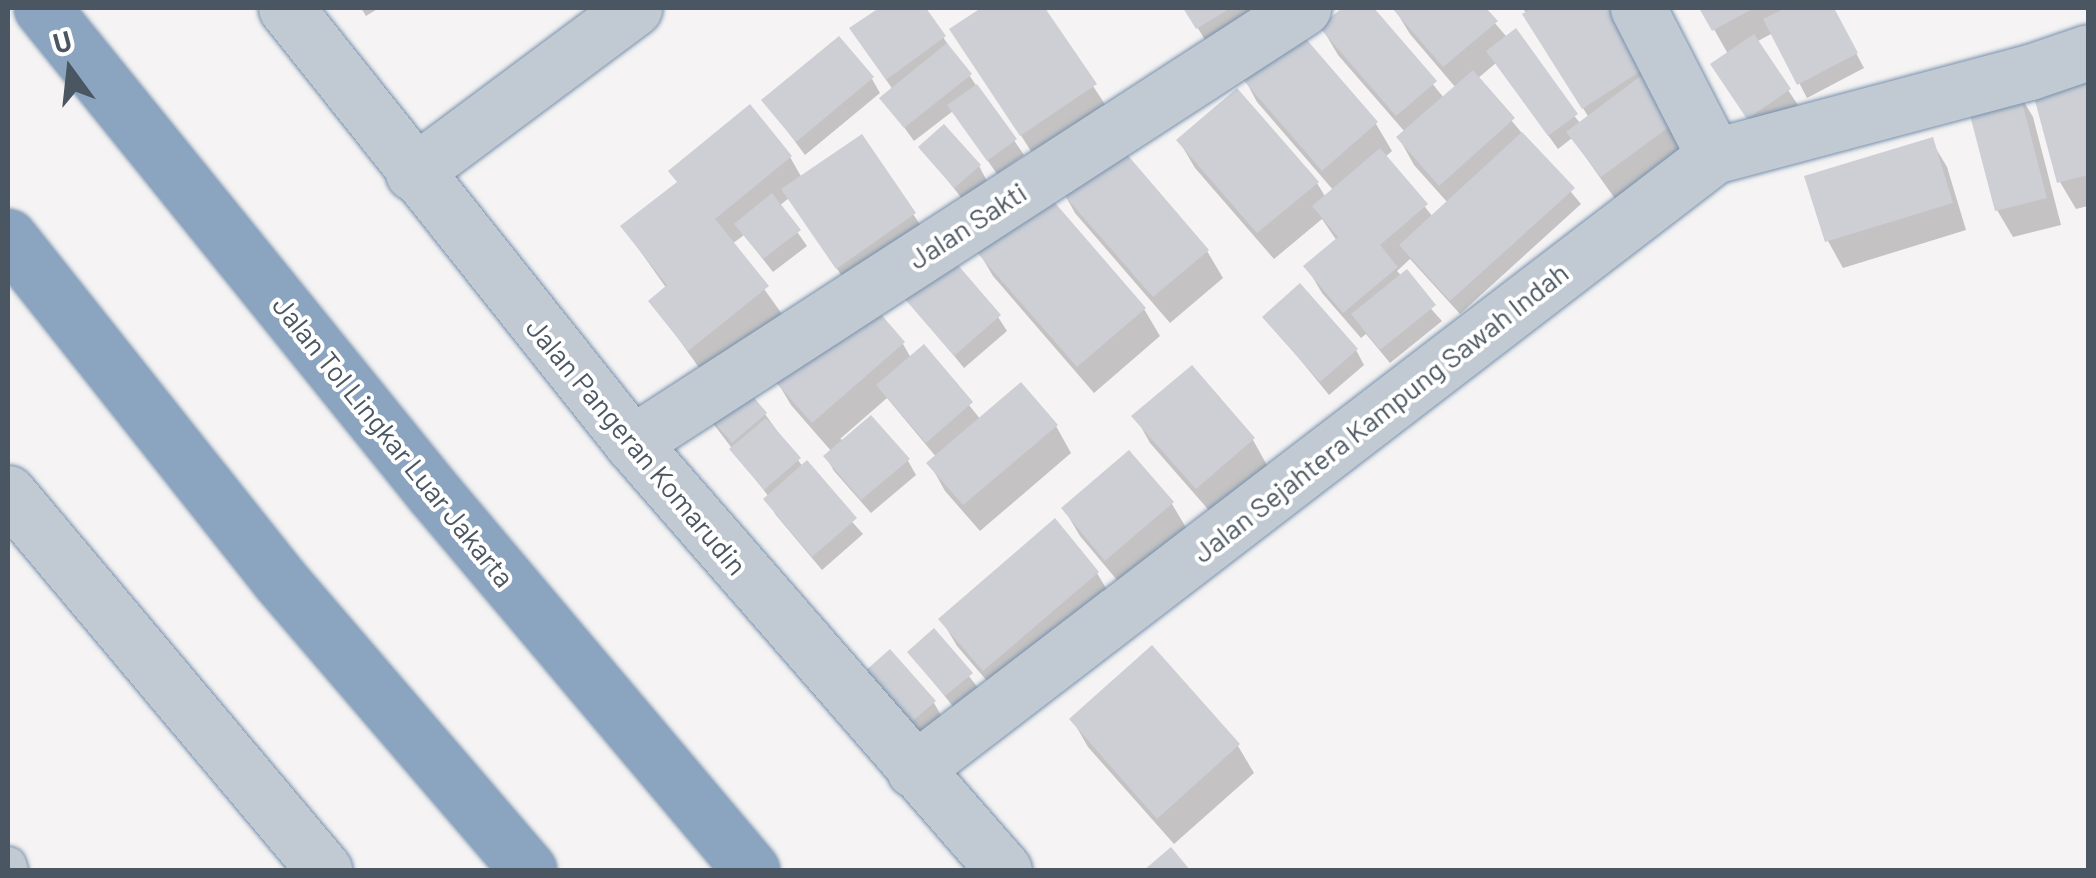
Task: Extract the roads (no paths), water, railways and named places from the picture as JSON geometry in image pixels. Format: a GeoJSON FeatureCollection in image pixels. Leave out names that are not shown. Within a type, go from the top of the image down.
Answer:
{"type":"FeatureCollection","features":[{"type":"Feature","properties":{"kind":"highway","name":"Jalan Tol Lingkar Luar Jakarta"},"geometry":{"type":"LineString","coordinates":[[42,8],[433,492],[751,870]]}},
{"type":"Feature","properties":{"kind":"highway"},"geometry":{"type":"LineString","coordinates":[[8,237],[279,579],[528,870]]}},
{"type":"Feature","properties":{"kind":"street","name":"Jalan Pangeran Komarudin"},"geometry":{"type":"LineString","coordinates":[[286,8],[413,173],[632,443],[1004,870]]}},
{"type":"Feature","properties":{"kind":"street"},"geometry":{"type":"LineString","coordinates":[[413,173],[634,8]]}},
{"type":"Feature","properties":{"kind":"street","name":"Jalan Sakti"},"geometry":{"type":"LineString","coordinates":[[632,443],[1303,8]]}},
{"type":"Feature","properties":{"kind":"street"},"geometry":{"type":"LineString","coordinates":[[1638,8],[1714,156],[2030,72],[2088,52]]}},
{"type":"Feature","properties":{"kind":"street","name":"Jalan Sejahtera Kampung Sawah Indah"},"geometry":{"type":"LineString","coordinates":[[914,770],[1714,156]]}},
{"type":"Feature","properties":{"kind":"street"},"geometry":{"type":"LineString","coordinates":[[8,492],[324,870]]}}]}
